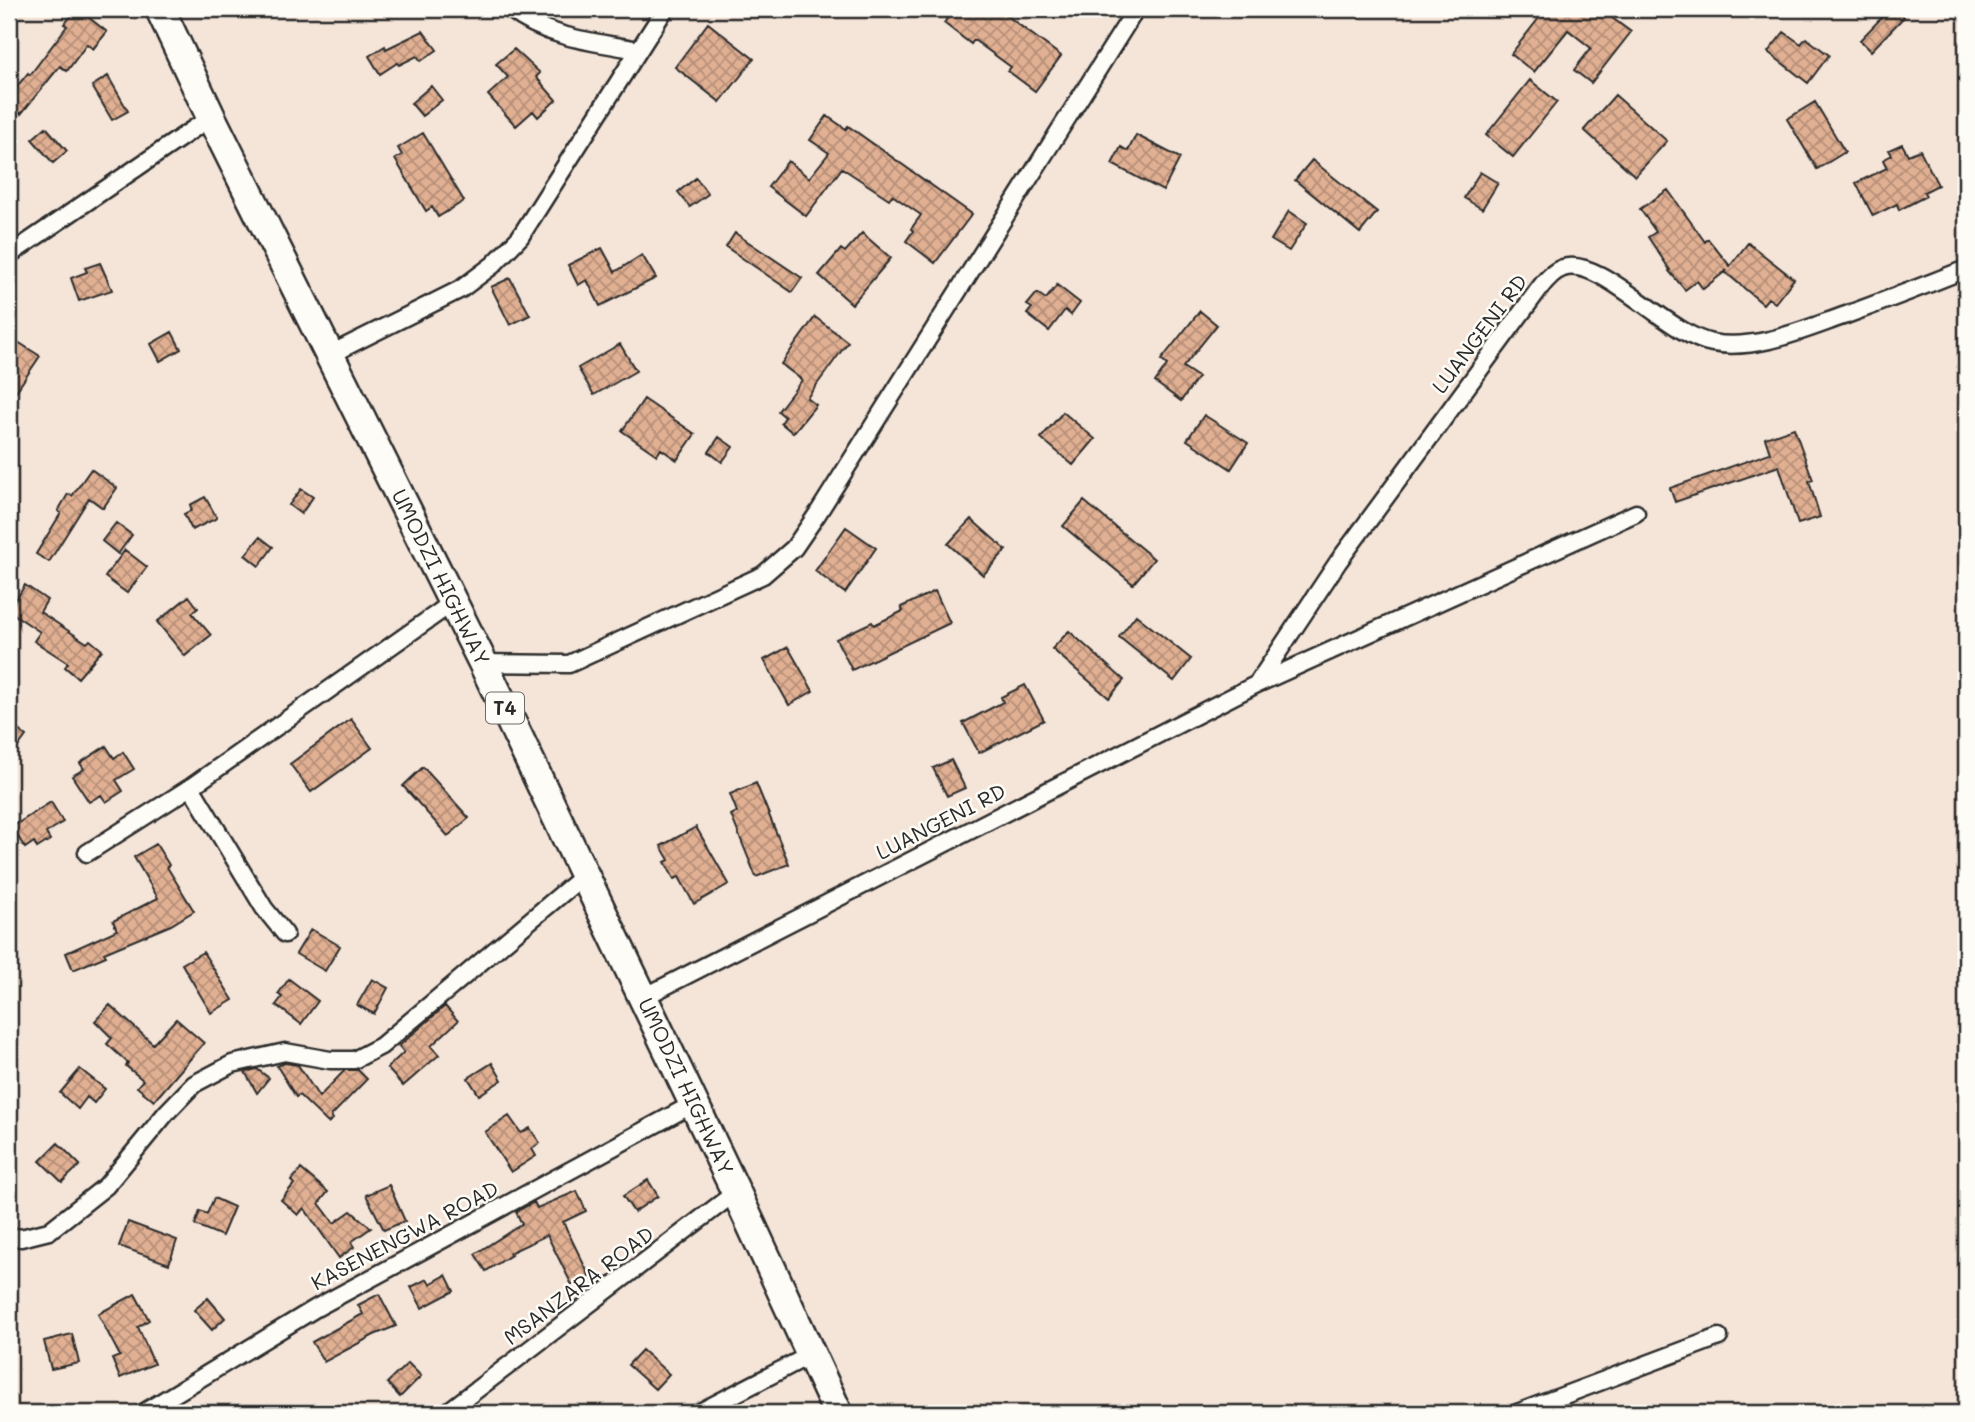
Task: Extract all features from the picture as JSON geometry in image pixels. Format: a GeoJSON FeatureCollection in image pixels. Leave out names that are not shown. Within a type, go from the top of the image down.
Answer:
{"type":"FeatureCollection","features":[{"type":"Feature","properties":{"kind":"highway","name":"UMODZI HIGHWAY"},"geometry":{"type":"LineString","coordinates":[[160,9],[483,663],[736,1192],[838,1413]]}},
{"type":"Feature","properties":{"kind":"street"},"geometry":{"type":"LineString","coordinates":[[510,9],[522,19],[556,34],[639,50]]}},
{"type":"Feature","properties":{"kind":"street"},"geometry":{"type":"LineString","coordinates":[[331,354],[461,289],[492,265],[520,237],[665,9]]}},
{"type":"Feature","properties":{"kind":"street"},"geometry":{"type":"LineString","coordinates":[[483,663],[569,664],[763,575],[794,548],[1124,29],[1133,9]]}},
{"type":"Feature","properties":{"kind":"street"},"geometry":{"type":"LineString","coordinates":[[9,255],[211,117]]}},
{"type":"Feature","properties":{"kind":"street","name":"LUANGENI RD"},"geometry":{"type":"LineString","coordinates":[[1257,684],[1338,562],[1539,289],[1557,271],[1568,267],[1592,271],[1681,331],[1704,341],[1731,344],[1752,343],[1806,329],[1966,269]]}},
{"type":"Feature","properties":{"kind":"street","name":"LUANGENI RD"},"geometry":{"type":"LineString","coordinates":[[643,998],[1257,684],[1636,513]]}},
{"type":"Feature","properties":{"kind":"street"},"geometry":{"type":"LineString","coordinates":[[87,853],[191,787],[452,603]]}},
{"type":"Feature","properties":{"kind":"street"},"geometry":{"type":"LineString","coordinates":[[191,787],[264,908],[285,934]]}},
{"type":"Feature","properties":{"kind":"street"},"geometry":{"type":"LineString","coordinates":[[9,1236],[21,1238],[49,1231],[106,1186],[166,1112],[194,1084],[232,1065],[285,1052],[330,1060],[354,1060],[381,1046],[583,876]]}},
{"type":"Feature","properties":{"kind":"street","name":"KASENENGWA ROAD"},"geometry":{"type":"LineString","coordinates":[[143,1413],[316,1308],[693,1104]]}},
{"type":"Feature","properties":{"kind":"street","name":"MSANZARA ROAD"},"geometry":{"type":"LineString","coordinates":[[446,1413],[736,1192]]}},
{"type":"Feature","properties":{"kind":"street"},"geometry":{"type":"LineString","coordinates":[[1517,1413],[1719,1337]]}},
{"type":"Feature","properties":{"kind":"street"},"geometry":{"type":"LineString","coordinates":[[698,1413],[810,1355]]}},
{"type":"Feature","properties":{"kind":"building"},"geometry":{"type":"Polygon","coordinates":[[[78,9],[107,32],[93,49],[87,44],[67,71],[60,66],[21,114],[9,103],[9,96],[28,73],[30,75],[67,26],[64,24],[78,9]]]}},
{"type":"Feature","properties":{"kind":"building"},"geometry":{"type":"Polygon","coordinates":[[[954,9],[998,9],[1061,56],[1035,91],[1008,71],[1011,67],[974,40],[971,44],[944,23],[954,9]]]}},
{"type":"Feature","properties":{"kind":"building"},"geometry":{"type":"Polygon","coordinates":[[[1546,9],[1600,9],[1631,32],[1591,83],[1574,70],[1591,48],[1568,30],[1534,72],[1511,54],[1546,9]]]}},
{"type":"Feature","properties":{"kind":"building"},"geometry":{"type":"Polygon","coordinates":[[[1890,9],[1897,9],[1904,17],[1871,51],[1860,40],[1890,9]]]}},
{"type":"Feature","properties":{"kind":"building"},"geometry":{"type":"Polygon","coordinates":[[[708,23],[754,59],[720,102],[675,67],[708,23]]]}},
{"type":"Feature","properties":{"kind":"building"},"geometry":{"type":"Polygon","coordinates":[[[423,31],[437,50],[421,61],[417,56],[399,65],[397,63],[380,74],[369,56],[385,46],[386,49],[423,31]]]}},
{"type":"Feature","properties":{"kind":"building"},"geometry":{"type":"Polygon","coordinates":[[[1784,32],[1801,44],[1806,38],[1829,55],[1808,83],[1768,52],[1784,32]]]}},
{"type":"Feature","properties":{"kind":"building"},"geometry":{"type":"Polygon","coordinates":[[[514,49],[540,73],[536,77],[556,100],[538,117],[533,111],[516,126],[488,95],[508,77],[496,64],[514,49]]]}},
{"type":"Feature","properties":{"kind":"building"},"geometry":{"type":"Polygon","coordinates":[[[108,76],[128,111],[112,120],[92,86],[108,76]]]}},
{"type":"Feature","properties":{"kind":"building"},"geometry":{"type":"Polygon","coordinates":[[[1530,80],[1557,102],[1513,157],[1486,135],[1530,80]]]}},
{"type":"Feature","properties":{"kind":"building"},"geometry":{"type":"Polygon","coordinates":[[[431,86],[442,100],[422,116],[411,103],[431,86]]]}},
{"type":"Feature","properties":{"kind":"building"},"geometry":{"type":"Polygon","coordinates":[[[1615,95],[1667,141],[1635,176],[1584,130],[1615,95]]]}},
{"type":"Feature","properties":{"kind":"building"},"geometry":{"type":"Polygon","coordinates":[[[1815,102],[1845,152],[1817,169],[1787,119],[1815,102]]]}},
{"type":"Feature","properties":{"kind":"building"},"geometry":{"type":"Polygon","coordinates":[[[827,116],[846,129],[848,126],[972,214],[935,263],[906,241],[921,215],[892,195],[889,199],[842,168],[806,216],[768,187],[788,161],[809,178],[829,153],[810,140],[827,116]]]}},
{"type":"Feature","properties":{"kind":"building"},"geometry":{"type":"Polygon","coordinates":[[[46,127],[67,151],[53,163],[32,139],[46,127]]]}},
{"type":"Feature","properties":{"kind":"building"},"geometry":{"type":"Polygon","coordinates":[[[423,133],[464,201],[438,217],[432,207],[426,211],[395,159],[402,155],[398,148],[423,133]]]}},
{"type":"Feature","properties":{"kind":"building"},"geometry":{"type":"Polygon","coordinates":[[[1136,135],[1180,158],[1163,191],[1112,164],[1121,147],[1128,151],[1136,135]]]}},
{"type":"Feature","properties":{"kind":"building"},"geometry":{"type":"Polygon","coordinates":[[[1902,144],[1908,155],[1920,150],[1938,185],[1924,192],[1926,196],[1899,210],[1897,204],[1873,216],[1856,183],[1887,168],[1883,160],[1892,155],[1889,150],[1902,144]]]}},
{"type":"Feature","properties":{"kind":"building"},"geometry":{"type":"Polygon","coordinates":[[[1312,160],[1377,212],[1360,233],[1295,180],[1312,160]]]}},
{"type":"Feature","properties":{"kind":"building"},"geometry":{"type":"Polygon","coordinates":[[[1480,172],[1498,183],[1482,209],[1464,198],[1480,172]]]}},
{"type":"Feature","properties":{"kind":"building"},"geometry":{"type":"Polygon","coordinates":[[[696,178],[708,194],[690,207],[678,192],[696,178]]]}},
{"type":"Feature","properties":{"kind":"building"},"geometry":{"type":"Polygon","coordinates":[[[1668,190],[1705,242],[1708,239],[1730,266],[1748,243],[1794,279],[1775,303],[1768,298],[1763,304],[1725,272],[1727,270],[1703,289],[1697,281],[1685,290],[1669,271],[1648,237],[1656,232],[1640,209],[1668,190]]]}},
{"type":"Feature","properties":{"kind":"building"},"geometry":{"type":"Polygon","coordinates":[[[1289,211],[1307,223],[1289,251],[1271,240],[1289,211]]]}},
{"type":"Feature","properties":{"kind":"building"},"geometry":{"type":"Polygon","coordinates":[[[735,233],[802,278],[792,292],[726,247],[735,233]]]}},
{"type":"Feature","properties":{"kind":"building"},"geometry":{"type":"Polygon","coordinates":[[[862,233],[891,258],[852,304],[819,275],[841,249],[845,252],[862,233]]]}},
{"type":"Feature","properties":{"kind":"building"},"geometry":{"type":"Polygon","coordinates":[[[602,248],[615,272],[642,255],[656,278],[600,306],[587,280],[578,285],[568,265],[602,248]]]}},
{"type":"Feature","properties":{"kind":"building"},"geometry":{"type":"Polygon","coordinates":[[[100,263],[112,290],[79,301],[71,278],[87,272],[85,268],[100,263]]]}},
{"type":"Feature","properties":{"kind":"building"},"geometry":{"type":"Polygon","coordinates":[[[510,278],[530,315],[510,325],[491,287],[510,278]]]}},
{"type":"Feature","properties":{"kind":"building"},"geometry":{"type":"Polygon","coordinates":[[[1057,285],[1080,303],[1071,315],[1065,310],[1049,331],[1027,314],[1032,308],[1027,305],[1037,293],[1046,299],[1057,285]]]}},
{"type":"Feature","properties":{"kind":"building"},"geometry":{"type":"Polygon","coordinates":[[[1200,311],[1217,325],[1183,367],[1198,377],[1181,401],[1155,382],[1167,365],[1161,360],[1200,311]]]}},
{"type":"Feature","properties":{"kind":"building"},"geometry":{"type":"Polygon","coordinates":[[[815,317],[848,342],[807,398],[816,405],[793,433],[781,423],[785,417],[778,411],[802,380],[781,364],[815,317]]]}},
{"type":"Feature","properties":{"kind":"building"},"geometry":{"type":"Polygon","coordinates":[[[172,332],[181,349],[160,361],[151,344],[172,332]]]}},
{"type":"Feature","properties":{"kind":"building"},"geometry":{"type":"Polygon","coordinates":[[[18,342],[40,356],[9,402],[9,355],[18,342]]]}},
{"type":"Feature","properties":{"kind":"building"},"geometry":{"type":"Polygon","coordinates":[[[620,344],[636,371],[594,395],[578,368],[620,344]]]}},
{"type":"Feature","properties":{"kind":"building"},"geometry":{"type":"Polygon","coordinates":[[[644,399],[695,434],[677,460],[661,449],[657,455],[622,431],[644,399]]]}},
{"type":"Feature","properties":{"kind":"building"},"geometry":{"type":"Polygon","coordinates":[[[1063,412],[1095,439],[1073,465],[1041,438],[1063,412]]]}},
{"type":"Feature","properties":{"kind":"building"},"geometry":{"type":"Polygon","coordinates":[[[1204,415],[1248,443],[1231,469],[1187,440],[1204,415]]]}},
{"type":"Feature","properties":{"kind":"building"},"geometry":{"type":"Polygon","coordinates":[[[1794,428],[1813,480],[1809,481],[1820,517],[1798,524],[1779,466],[1675,502],[1670,488],[1770,453],[1765,438],[1794,428]]]}},
{"type":"Feature","properties":{"kind":"building"},"geometry":{"type":"Polygon","coordinates":[[[719,437],[733,447],[722,462],[709,452],[719,437]]]}},
{"type":"Feature","properties":{"kind":"building"},"geometry":{"type":"Polygon","coordinates":[[[91,469],[117,488],[103,508],[89,498],[49,562],[36,554],[61,513],[58,511],[68,494],[72,496],[91,469]]]}},
{"type":"Feature","properties":{"kind":"building"},"geometry":{"type":"Polygon","coordinates":[[[301,489],[313,497],[301,514],[289,505],[301,489]]]}},
{"type":"Feature","properties":{"kind":"building"},"geometry":{"type":"Polygon","coordinates":[[[205,497],[217,518],[192,530],[184,514],[192,510],[190,505],[205,497]]]}},
{"type":"Feature","properties":{"kind":"building"},"geometry":{"type":"Polygon","coordinates":[[[1084,501],[1154,559],[1133,584],[1063,526],[1084,501]]]}},
{"type":"Feature","properties":{"kind":"building"},"geometry":{"type":"Polygon","coordinates":[[[971,519],[1006,550],[983,575],[948,544],[971,519]]]}},
{"type":"Feature","properties":{"kind":"building"},"geometry":{"type":"Polygon","coordinates":[[[116,523],[132,535],[118,554],[102,541],[116,523]]]}},
{"type":"Feature","properties":{"kind":"building"},"geometry":{"type":"Polygon","coordinates":[[[846,527],[876,548],[845,593],[815,571],[846,527]]]}},
{"type":"Feature","properties":{"kind":"building"},"geometry":{"type":"Polygon","coordinates":[[[260,537],[273,547],[259,566],[245,555],[260,537]]]}},
{"type":"Feature","properties":{"kind":"building"},"geometry":{"type":"Polygon","coordinates":[[[125,550],[147,567],[127,593],[105,577],[125,550]]]}},
{"type":"Feature","properties":{"kind":"building"},"geometry":{"type":"Polygon","coordinates":[[[25,585],[47,600],[40,612],[87,643],[90,640],[102,650],[78,678],[65,667],[68,663],[34,641],[40,632],[9,611],[25,585]]]}},
{"type":"Feature","properties":{"kind":"building"},"geometry":{"type":"Polygon","coordinates":[[[935,591],[950,623],[852,670],[836,639],[903,611],[901,607],[935,591]]]}},
{"type":"Feature","properties":{"kind":"building"},"geometry":{"type":"Polygon","coordinates":[[[189,596],[198,608],[192,613],[211,635],[185,656],[157,622],[189,596]]]}},
{"type":"Feature","properties":{"kind":"building"},"geometry":{"type":"Polygon","coordinates":[[[1136,615],[1191,659],[1174,681],[1119,637],[1136,615]]]}},
{"type":"Feature","properties":{"kind":"building"},"geometry":{"type":"Polygon","coordinates":[[[1069,631],[1124,680],[1109,698],[1052,649],[1069,631]]]}},
{"type":"Feature","properties":{"kind":"building"},"geometry":{"type":"Polygon","coordinates":[[[788,647],[813,691],[789,705],[764,660],[788,647]]]}},
{"type":"Feature","properties":{"kind":"building"},"geometry":{"type":"Polygon","coordinates":[[[1025,685],[1044,720],[979,753],[963,723],[1003,702],[1001,697],[1025,685]]]}},
{"type":"Feature","properties":{"kind":"building"},"geometry":{"type":"Polygon","coordinates":[[[351,719],[372,748],[311,792],[290,764],[351,719]]]}},
{"type":"Feature","properties":{"kind":"building"},"geometry":{"type":"Polygon","coordinates":[[[9,723],[26,736],[9,759],[9,723]]]}},
{"type":"Feature","properties":{"kind":"building"},"geometry":{"type":"Polygon","coordinates":[[[106,746],[114,758],[123,752],[134,769],[116,780],[123,791],[106,802],[101,795],[89,802],[72,776],[84,769],[80,763],[106,746]]]}},
{"type":"Feature","properties":{"kind":"building"},"geometry":{"type":"Polygon","coordinates":[[[951,760],[965,788],[947,796],[933,768],[951,760]]]}},
{"type":"Feature","properties":{"kind":"building"},"geometry":{"type":"Polygon","coordinates":[[[423,767],[469,818],[448,836],[403,786],[423,767]]]}},
{"type":"Feature","properties":{"kind":"building"},"geometry":{"type":"Polygon","coordinates":[[[756,783],[789,864],[756,877],[731,815],[737,812],[730,794],[756,783]]]}},
{"type":"Feature","properties":{"kind":"building"},"geometry":{"type":"Polygon","coordinates":[[[51,802],[63,822],[46,833],[50,840],[37,848],[34,842],[25,848],[12,827],[51,802]]]}},
{"type":"Feature","properties":{"kind":"building"},"geometry":{"type":"Polygon","coordinates":[[[696,827],[729,884],[694,904],[679,877],[674,879],[665,862],[669,860],[661,846],[696,827]]]}},
{"type":"Feature","properties":{"kind":"building"},"geometry":{"type":"Polygon","coordinates":[[[156,844],[194,911],[171,925],[104,953],[106,956],[73,970],[66,953],[117,930],[113,921],[158,898],[134,857],[156,844]]]}},
{"type":"Feature","properties":{"kind":"building"},"geometry":{"type":"Polygon","coordinates":[[[311,929],[340,946],[325,971],[296,954],[311,929]]]}},
{"type":"Feature","properties":{"kind":"building"},"geometry":{"type":"Polygon","coordinates":[[[203,952],[233,1000],[211,1013],[182,964],[203,952]]]}},
{"type":"Feature","properties":{"kind":"building"},"geometry":{"type":"Polygon","coordinates":[[[289,979],[318,1001],[301,1024],[276,1005],[282,997],[278,994],[289,979]]]}},
{"type":"Feature","properties":{"kind":"building"},"geometry":{"type":"Polygon","coordinates":[[[372,979],[388,988],[374,1014],[357,1005],[372,979]]]}},
{"type":"Feature","properties":{"kind":"building"},"geometry":{"type":"Polygon","coordinates":[[[110,1005],[153,1044],[176,1019],[204,1043],[154,1101],[137,1087],[143,1080],[126,1066],[128,1063],[107,1044],[112,1038],[95,1021],[110,1005]]]}},
{"type":"Feature","properties":{"kind":"building"},"geometry":{"type":"Polygon","coordinates":[[[445,1006],[458,1021],[431,1046],[439,1055],[403,1086],[387,1068],[404,1052],[399,1046],[445,1006]]]}},
{"type":"Feature","properties":{"kind":"building"},"geometry":{"type":"Polygon","coordinates":[[[285,1063],[298,1065],[319,1097],[345,1070],[358,1070],[367,1079],[331,1116],[333,1119],[328,1123],[299,1095],[296,1097],[277,1066],[285,1063]]]}},
{"type":"Feature","properties":{"kind":"building"},"geometry":{"type":"Polygon","coordinates":[[[492,1063],[502,1080],[479,1095],[468,1078],[492,1063]]]}},
{"type":"Feature","properties":{"kind":"building"},"geometry":{"type":"Polygon","coordinates":[[[80,1069],[105,1089],[94,1103],[87,1097],[78,1109],[60,1093],[80,1069]]]}},
{"type":"Feature","properties":{"kind":"building"},"geometry":{"type":"Polygon","coordinates":[[[257,1069],[269,1078],[257,1093],[245,1072],[257,1069]]]}},
{"type":"Feature","properties":{"kind":"building"},"geometry":{"type":"Polygon","coordinates":[[[509,1116],[521,1133],[530,1128],[540,1143],[532,1149],[536,1156],[511,1172],[485,1132],[509,1116]]]}},
{"type":"Feature","properties":{"kind":"building"},"geometry":{"type":"Polygon","coordinates":[[[58,1143],[80,1165],[62,1182],[40,1161],[58,1143]]]}},
{"type":"Feature","properties":{"kind":"building"},"geometry":{"type":"Polygon","coordinates":[[[301,1169],[328,1192],[319,1203],[334,1223],[351,1211],[371,1228],[351,1242],[354,1247],[339,1258],[304,1208],[298,1215],[281,1200],[294,1184],[291,1181],[301,1169]]]}},
{"type":"Feature","properties":{"kind":"building"},"geometry":{"type":"Polygon","coordinates":[[[648,1180],[658,1196],[634,1212],[623,1196],[648,1180]]]}},
{"type":"Feature","properties":{"kind":"building"},"geometry":{"type":"Polygon","coordinates":[[[389,1185],[405,1221],[384,1230],[366,1195],[389,1185]]]}},
{"type":"Feature","properties":{"kind":"building"},"geometry":{"type":"Polygon","coordinates":[[[577,1191],[586,1211],[563,1222],[590,1277],[572,1285],[547,1235],[509,1253],[511,1255],[486,1271],[475,1254],[522,1224],[516,1212],[534,1202],[537,1208],[577,1191]]]}},
{"type":"Feature","properties":{"kind":"building"},"geometry":{"type":"Polygon","coordinates":[[[214,1198],[234,1207],[222,1236],[195,1225],[200,1211],[207,1214],[214,1198]]]}},
{"type":"Feature","properties":{"kind":"building"},"geometry":{"type":"Polygon","coordinates":[[[128,1222],[177,1240],[169,1264],[119,1246],[128,1222]]]}},
{"type":"Feature","properties":{"kind":"building"},"geometry":{"type":"Polygon","coordinates":[[[446,1275],[454,1291],[422,1308],[411,1287],[427,1279],[430,1284],[446,1275]]]}},
{"type":"Feature","properties":{"kind":"building"},"geometry":{"type":"Polygon","coordinates":[[[135,1294],[149,1320],[138,1327],[154,1364],[120,1378],[112,1359],[120,1356],[98,1314],[135,1294]]]}},
{"type":"Feature","properties":{"kind":"building"},"geometry":{"type":"Polygon","coordinates":[[[379,1294],[396,1326],[324,1362],[312,1342],[363,1314],[358,1305],[379,1294]]]}},
{"type":"Feature","properties":{"kind":"building"},"geometry":{"type":"Polygon","coordinates":[[[208,1298],[225,1318],[212,1330],[194,1310],[208,1298]]]}},
{"type":"Feature","properties":{"kind":"building"},"geometry":{"type":"Polygon","coordinates":[[[72,1334],[79,1363],[51,1369],[44,1341],[72,1334]]]}},
{"type":"Feature","properties":{"kind":"building"},"geometry":{"type":"Polygon","coordinates":[[[642,1350],[669,1374],[655,1389],[628,1365],[642,1350]]]}},
{"type":"Feature","properties":{"kind":"building"},"geometry":{"type":"Polygon","coordinates":[[[408,1363],[421,1376],[400,1397],[387,1383],[408,1363]]]}}]}
